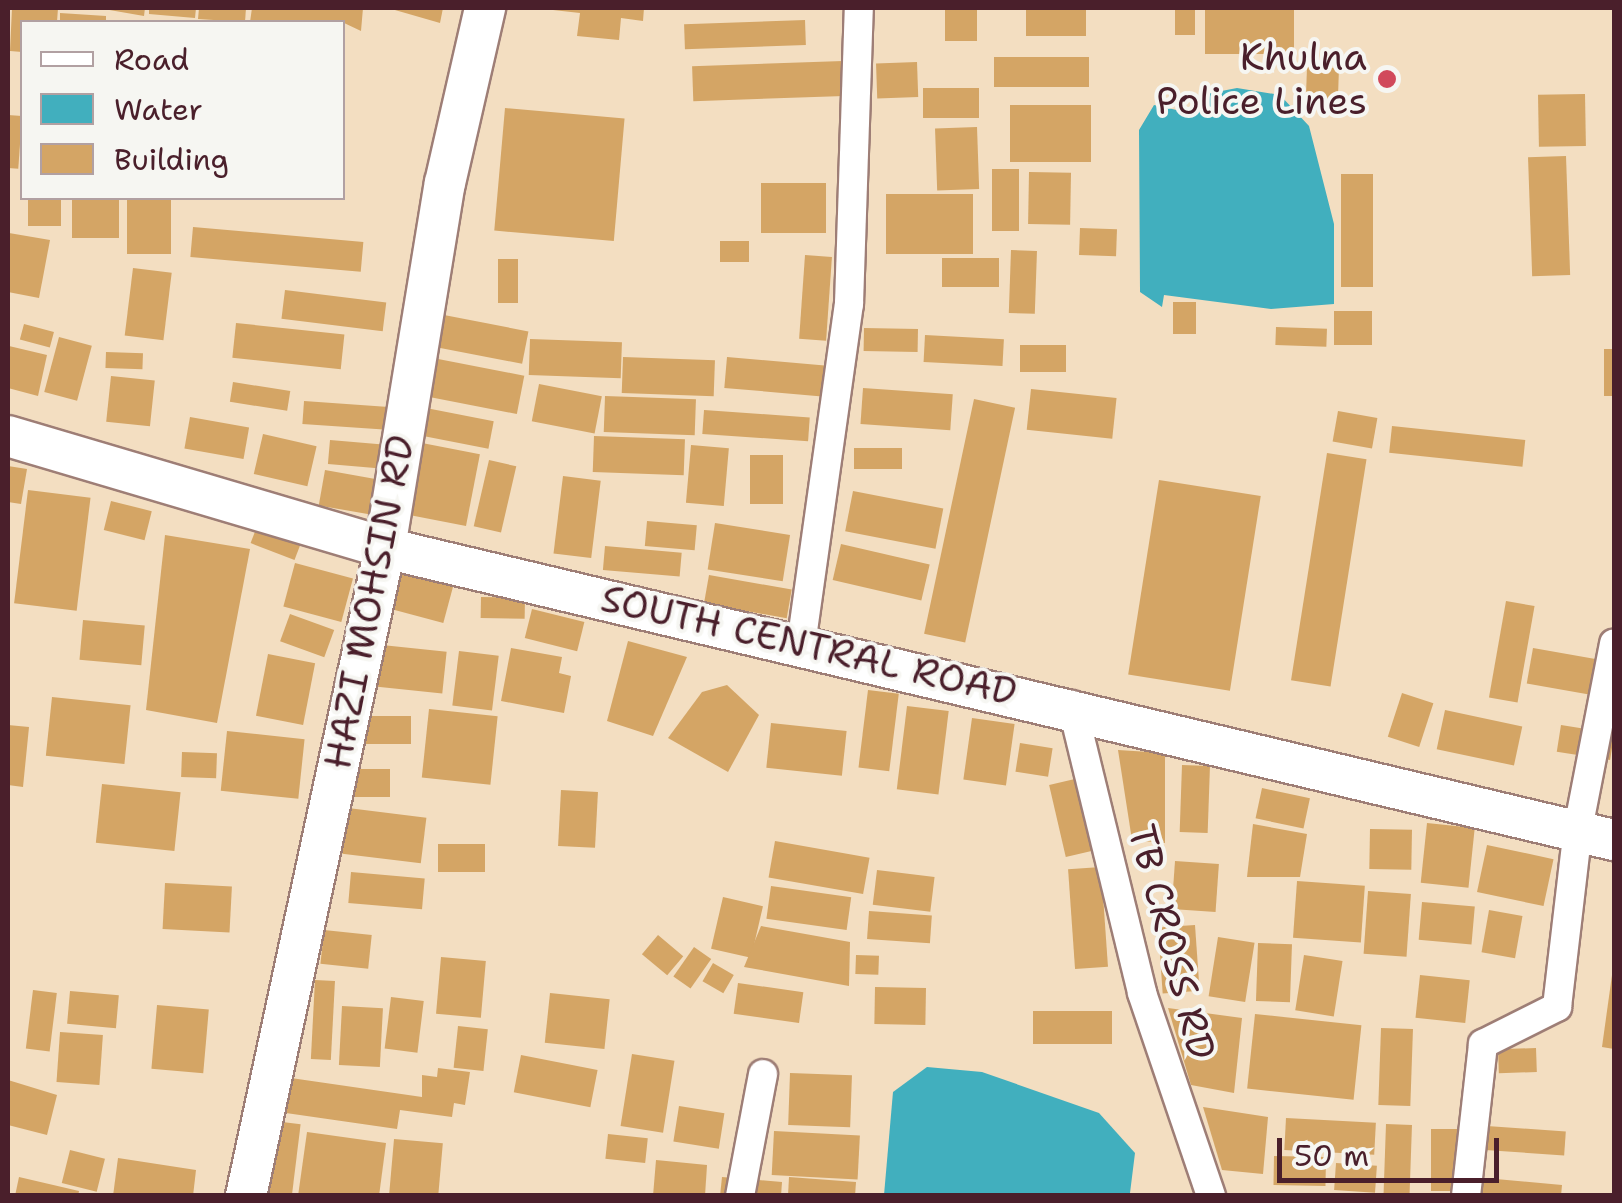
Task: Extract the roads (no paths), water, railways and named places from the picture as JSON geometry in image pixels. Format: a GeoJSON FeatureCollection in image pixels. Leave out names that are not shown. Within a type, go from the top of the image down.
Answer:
{"type":"FeatureCollection","features":[{"type":"Feature","properties":{"kind":"street","name":"HAZI MOHSIN RD"},"geometry":{"type":"LineString","coordinates":[[246,1196],[385,548],[445,183],[484,8]]}},
{"type":"Feature","properties":{"kind":"street"},"geometry":{"type":"LineString","coordinates":[[801,645],[849,304],[859,8]]}},
{"type":"Feature","properties":{"kind":"street","name":"SOUTH CENTRAL ROAD"},"geometry":{"type":"LineString","coordinates":[[8,436],[385,548],[1072,704],[1596,835]]}},
{"type":"Feature","properties":{"kind":"street"},"geometry":{"type":"LineString","coordinates":[[1466,1196],[1483,1044],[1557,1007],[1596,835],[1614,643]]}},
{"type":"Feature","properties":{"kind":"street","name":"TB CROSS RD"},"geometry":{"type":"LineString","coordinates":[[1072,704],[1142,993],[1211,1196]]}},
{"type":"Feature","properties":{"kind":"street"},"geometry":{"type":"LineString","coordinates":[[740,1196],[763,1074]]}},
{"type":"Feature","properties":{"kind":"water"},"geometry":{"type":"Polygon","coordinates":[[[1237,88],[1280,95],[1309,126],[1334,224],[1334,304],[1271,309],[1164,295],[1162,307],[1140,292],[1139,130],[1154,105],[1190,113],[1206,94],[1237,88]]]}},
{"type":"Feature","properties":{"kind":"water"},"geometry":{"type":"Polygon","coordinates":[[[927,1067],[982,1072],[1099,1113],[1135,1153],[1130,1193],[884,1195],[893,1092],[927,1067]]]}},
{"type":"Feature","properties":{"kind":"place","name":"Khulna Police Lines"},"geometry":{"type":"Point","coordinates":[1387,79]}}]}
